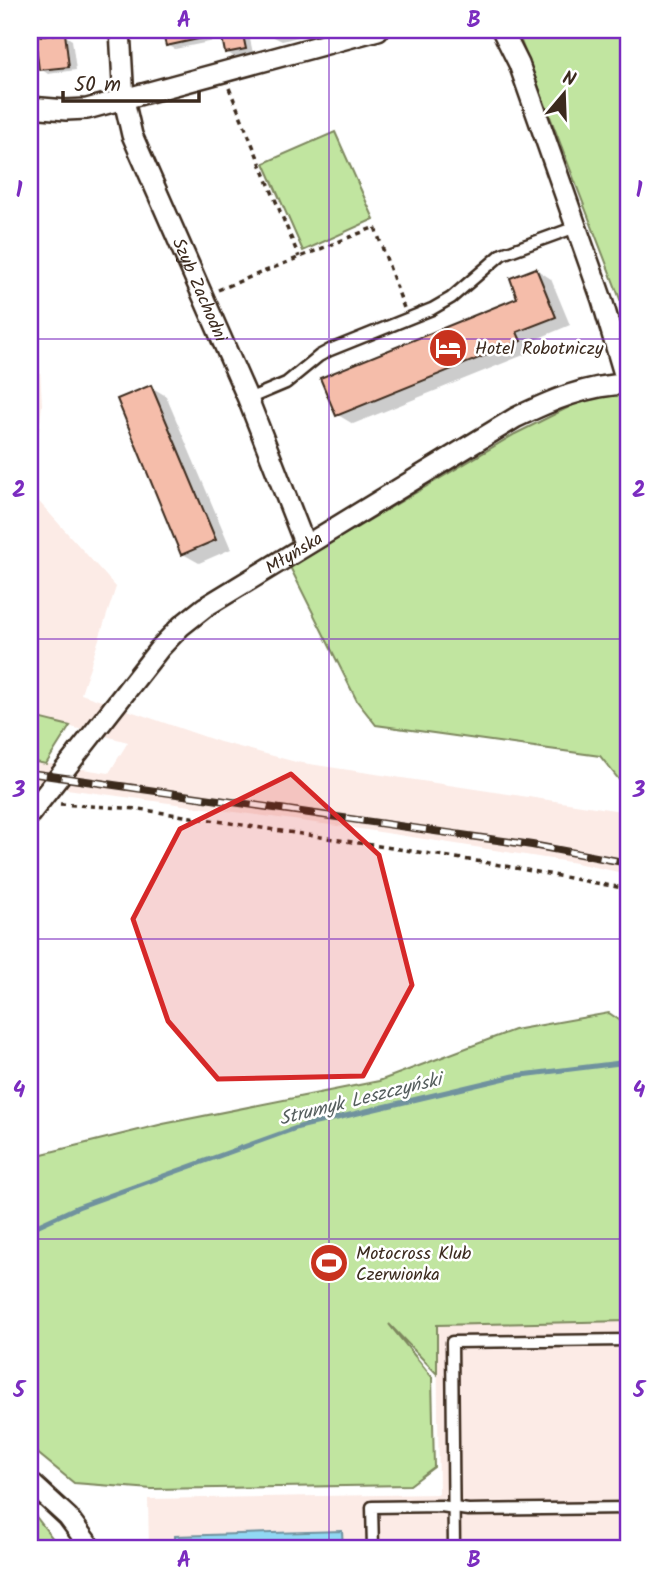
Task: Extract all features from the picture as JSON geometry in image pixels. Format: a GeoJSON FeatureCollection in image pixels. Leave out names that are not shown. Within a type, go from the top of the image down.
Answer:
{"type":"FeatureCollection","features":[{"type":"Feature","properties":{"kind":"street","name":"Szyb Zachodni"},"geometry":{"type":"LineString","coordinates":[[120,30],[124,100],[129,125],[248,399],[305,545]]}},
{"type":"Feature","properties":{"kind":"street"},"geometry":{"type":"LineString","coordinates":[[30,107],[76,110],[124,100],[377,30]]}},
{"type":"Feature","properties":{"kind":"street","name":"Młyńska"},"geometry":{"type":"LineString","coordinates":[[35,807],[154,656],[181,626],[219,597],[536,407],[585,389],[627,384],[519,64],[502,30]]}},
{"type":"Feature","properties":{"kind":"street"},"geometry":{"type":"LineString","coordinates":[[30,1482],[68,1517],[91,1548]]}},
{"type":"Feature","properties":{"kind":"lane"},"geometry":{"type":"LineString","coordinates":[[248,399],[286,383],[330,350],[451,299],[502,254],[576,227]]}},
{"type":"Feature","properties":{"kind":"lane"},"geometry":{"type":"LineString","coordinates":[[454,1548],[452,1342],[628,1340]]}},
{"type":"Feature","properties":{"kind":"lane"},"geometry":{"type":"LineString","coordinates":[[373,1548],[372,1507],[453,1507],[468,1510],[628,1508]]}},
{"type":"Feature","properties":{"kind":"path"},"geometry":{"type":"LineString","coordinates":[[227,82],[299,257]]}},
{"type":"Feature","properties":{"kind":"path"},"geometry":{"type":"LineString","coordinates":[[203,296],[375,227],[408,319]]}},
{"type":"Feature","properties":{"kind":"path"},"geometry":{"type":"LineString","coordinates":[[35,807],[139,809],[489,863],[628,889]]}},
{"type":"Feature","properties":{"kind":"highlighted area"},"geometry":{"type":"Polygon","coordinates":[[[291,774],[379,855],[412,985],[363,1076],[218,1079],[168,1021],[133,919],[180,829],[291,774]]]}},
{"type":"Feature","properties":{"kind":"shaded area"},"geometry":{"type":"Polygon","coordinates":[[[30,187],[42,405],[32,494],[116,587],[81,694],[220,742],[296,762],[628,812],[628,874],[576,863],[367,830],[30,784],[30,761],[109,773],[128,742],[30,716],[30,187]]]}},
{"type":"Feature","properties":{"kind":"shaded area"},"geometry":{"type":"Polygon","coordinates":[[[628,1321],[628,1548],[149,1548],[148,1499],[439,1494],[437,1325],[628,1321]]]}},
{"type":"Feature","properties":{"kind":"green space"},"geometry":{"type":"Polygon","coordinates":[[[519,30],[628,30],[628,320],[521,41],[519,30]]]}},
{"type":"Feature","properties":{"kind":"green space"},"geometry":{"type":"Polygon","coordinates":[[[335,132],[374,219],[303,251],[264,163],[335,132]]]}},
{"type":"Feature","properties":{"kind":"green space"},"geometry":{"type":"Polygon","coordinates":[[[628,392],[628,791],[600,756],[376,725],[357,701],[290,567],[515,434],[593,395],[628,392]]]}},
{"type":"Feature","properties":{"kind":"green space"},"geometry":{"type":"Polygon","coordinates":[[[30,716],[70,726],[46,764],[30,761],[30,716]]]}},
{"type":"Feature","properties":{"kind":"green space","name":"Motocross Klub Czerwionka"},"geometry":{"type":"Polygon","coordinates":[[[609,1013],[628,1026],[628,1321],[437,1325],[437,1374],[389,1324],[432,1377],[434,1467],[410,1485],[152,1489],[74,1483],[30,1447],[30,1157],[163,1124],[379,1081],[514,1030],[609,1013]]]}},
{"type":"Feature","properties":{"kind":"green space"},"geometry":{"type":"Polygon","coordinates":[[[30,1513],[37,1518],[60,1548],[30,1548],[30,1513]]]}},
{"type":"Feature","properties":{"kind":"water"},"geometry":{"type":"Polygon","coordinates":[[[342,1531],[343,1548],[175,1548],[175,1536],[342,1531]]]}},
{"type":"Feature","properties":{"kind":"building"},"geometry":{"type":"Polygon","coordinates":[[[162,30],[211,30],[212,36],[166,46],[162,30]]]}},
{"type":"Feature","properties":{"kind":"building"},"geometry":{"type":"Polygon","coordinates":[[[242,30],[246,49],[225,53],[221,32],[242,30]]]}},
{"type":"Feature","properties":{"kind":"building"},"geometry":{"type":"Polygon","coordinates":[[[65,33],[69,67],[39,70],[35,37],[65,33]]]}},
{"type":"Feature","properties":{"kind":"building","name":"Hotel Robotniczy"},"geometry":{"type":"Polygon","coordinates":[[[536,268],[556,317],[517,332],[521,341],[336,416],[320,378],[517,298],[510,278],[536,268]]]}},
{"type":"Feature","properties":{"kind":"building"},"geometry":{"type":"Polygon","coordinates":[[[151,385],[216,540],[181,555],[117,399],[151,385]]]}},
{"type":"Feature","properties":{"kind":"waterway","name":"Strumyk Leszczyński"},"geometry":{"type":"LineString","coordinates":[[30,1229],[78,1207],[299,1127],[514,1076],[628,1062]]}},
{"type":"Feature","properties":{"kind":"railway"},"geometry":{"type":"LineString","coordinates":[[30,773],[532,845],[628,863]]}},
{"type":"Feature","properties":{"kind":"place","name":"Hotel Robotniczy"},"geometry":{"type":"Point","coordinates":[448,348]}},
{"type":"Feature","properties":{"kind":"place","name":"Motocross Klub Czerwionka"},"geometry":{"type":"Point","coordinates":[329,1263]}}]}
